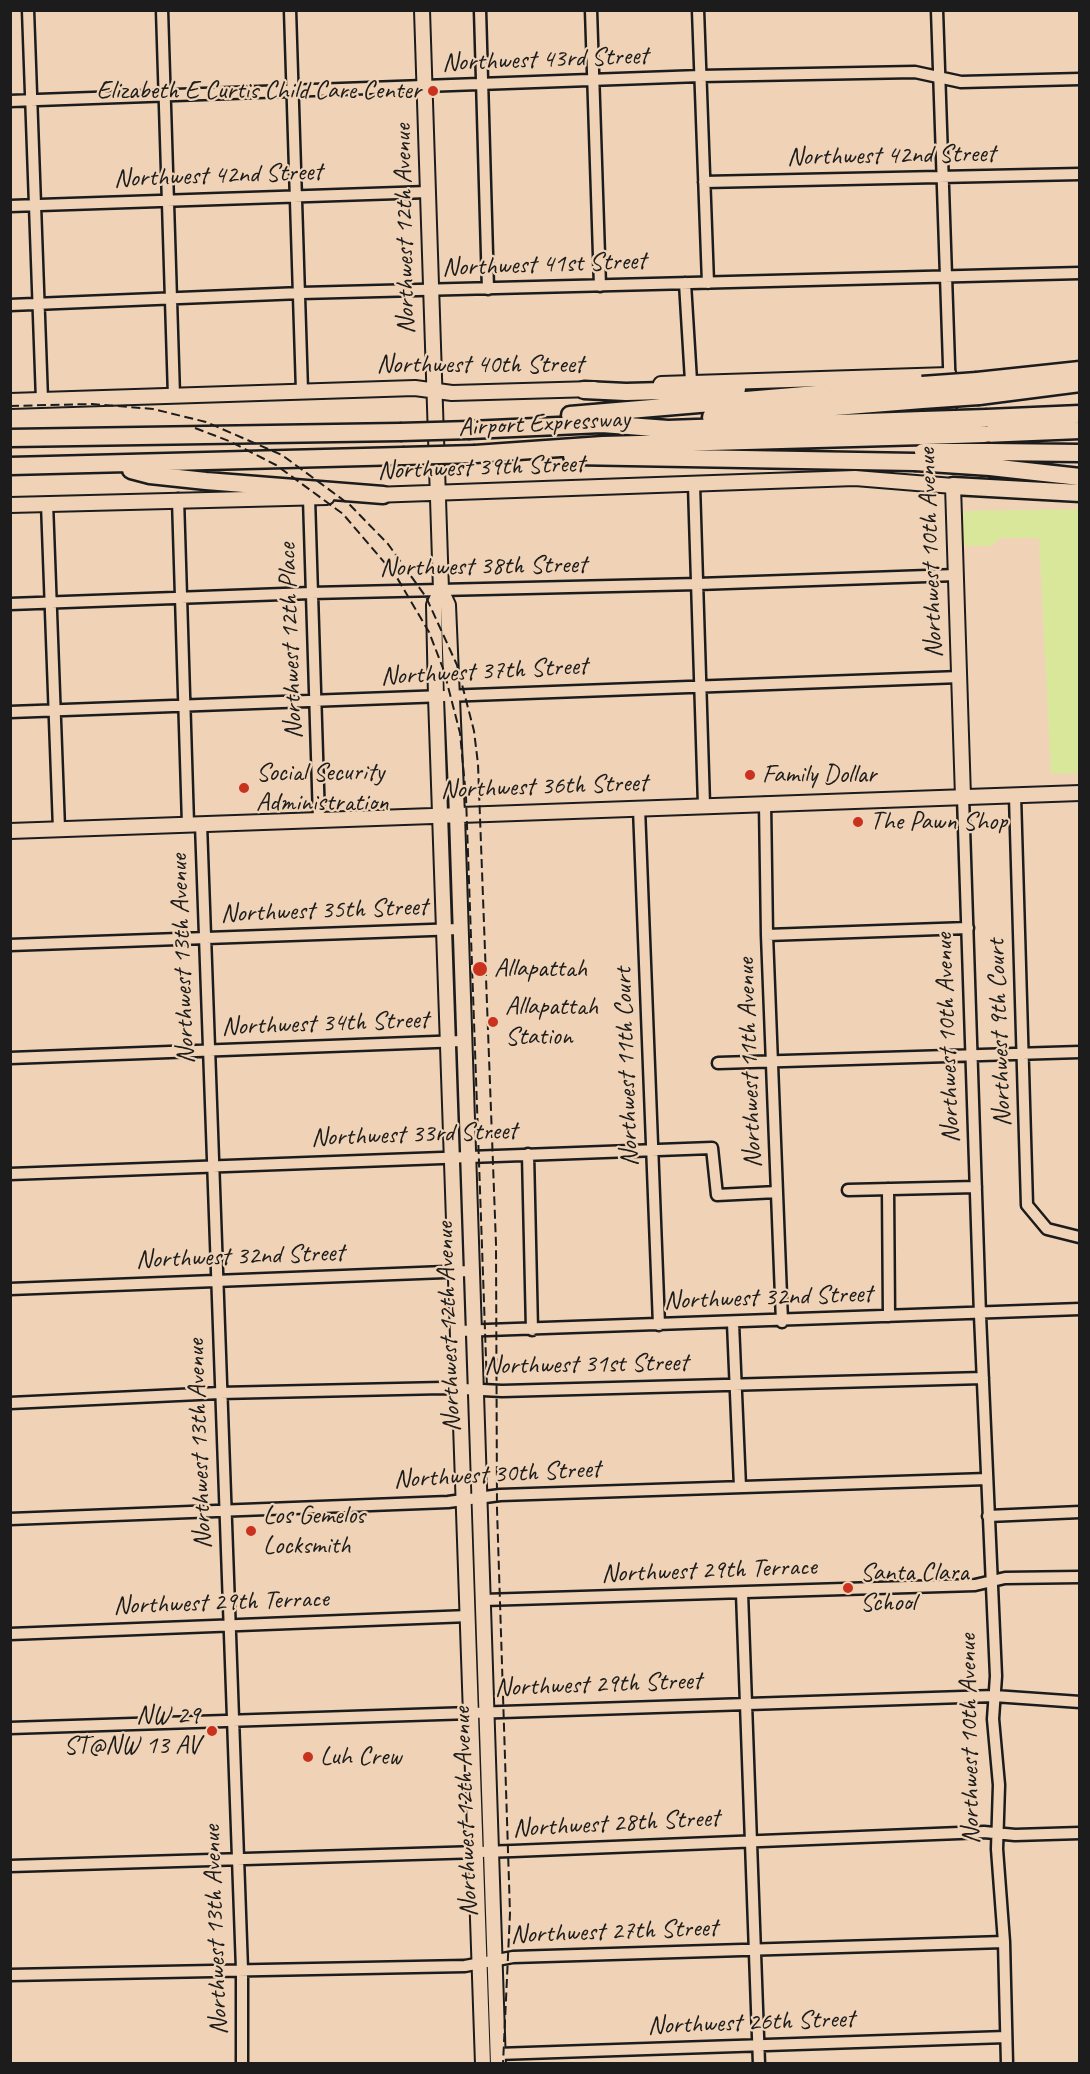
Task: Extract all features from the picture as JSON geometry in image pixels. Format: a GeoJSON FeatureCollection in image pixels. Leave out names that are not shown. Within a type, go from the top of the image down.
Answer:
{"type":"FeatureCollection","features":[{"type":"Feature","properties":{"kind":"highway"},"geometry":{"type":"LineString","coordinates":[[978,388],[1080,370]]}},
{"type":"Feature","properties":{"kind":"highway"},"geometry":{"type":"LineString","coordinates":[[602,424],[922,392],[1080,383]]}},
{"type":"Feature","properties":{"kind":"highway"},"geometry":{"type":"LineString","coordinates":[[584,390],[627,392],[885,388],[922,392]]}},
{"type":"Feature","properties":{"kind":"highway"},"geometry":{"type":"LineString","coordinates":[[521,428],[557,416],[885,388]]}},
{"type":"Feature","properties":{"kind":"highway"},"geometry":{"type":"LineString","coordinates":[[978,388],[1080,392]]}},
{"type":"Feature","properties":{"kind":"highway","name":"Airport Expressway"},"geometry":{"type":"LineString","coordinates":[[986,426],[1080,414]]}},
{"type":"Feature","properties":{"kind":"highway","name":"Airport Expressway"},"geometry":{"type":"LineString","coordinates":[[10,438],[400,432],[602,424],[668,429],[923,428]]}},
{"type":"Feature","properties":{"kind":"highway","name":"Airport Expressway"},"geometry":{"type":"LineString","coordinates":[[10,466],[512,453],[603,445],[923,428],[986,426],[1080,430]]}},
{"type":"Feature","properties":{"kind":"highway"},"geometry":{"type":"LineString","coordinates":[[10,431],[69,436]]}},
{"type":"Feature","properties":{"kind":"highway"},"geometry":{"type":"LineString","coordinates":[[512,453],[603,458],[845,461],[916,457],[990,460],[1080,453]]}},
{"type":"Feature","properties":{"kind":"highway"},"geometry":{"type":"LineString","coordinates":[[990,460],[1042,472],[1080,477]]}},
{"type":"Feature","properties":{"kind":"highway"},"geometry":{"type":"LineString","coordinates":[[110,464],[150,475],[384,495]]}},
{"type":"Feature","properties":{"kind":"highway"},"geometry":{"type":"LineString","coordinates":[[1042,472],[1080,471]]}},
{"type":"Feature","properties":{"kind":"highway"},"geometry":{"type":"LineString","coordinates":[[953,486],[1080,493]]}},
{"type":"Feature","properties":{"kind":"main road","name":"Northwest 12th Avenue"},"geometry":{"type":"LineString","coordinates":[[422,10],[441,590],[448,605],[457,815],[462,1041],[468,1155],[498,2059]]}},
{"type":"Feature","properties":{"kind":"main road","name":"Northwest 40th Street"},"geometry":{"type":"LineString","coordinates":[[10,401],[415,388],[452,393],[584,390],[691,381],[949,375]]}},
{"type":"Feature","properties":{"kind":"main road","name":"Northwest 39th Street"},"geometry":{"type":"LineString","coordinates":[[10,505],[178,499],[309,498],[855,478],[953,486]]}},
{"type":"Feature","properties":{"kind":"main road","name":"Northwest 10th Avenue"},"geometry":{"type":"LineString","coordinates":[[953,486],[963,797]]}},
{"type":"Feature","properties":{"kind":"main road","name":"Northwest 12th Avenue"},"geometry":{"type":"LineString","coordinates":[[441,590],[434,605],[441,815],[442,930],[459,1331],[483,2064]]}},
{"type":"Feature","properties":{"kind":"main road","name":"Northwest 36th Street"},"geometry":{"type":"LineString","coordinates":[[10,831],[1080,793]]}},
{"type":"Feature","properties":{"kind":"main road"},"geometry":{"type":"LineString","coordinates":[[466,1546],[473,1566],[476,1594],[483,1600]]}},
{"type":"Feature","properties":{"kind":"main road"},"geometry":{"type":"LineString","coordinates":[[469,1616],[477,1625],[478,1650],[485,1664]]}},
{"type":"Feature","properties":{"kind":"street"},"geometry":{"type":"LineString","coordinates":[[28,10],[42,400]]}},
{"type":"Feature","properties":{"kind":"street"},"geometry":{"type":"LineString","coordinates":[[162,10],[174,396]]}},
{"type":"Feature","properties":{"kind":"street"},"geometry":{"type":"LineString","coordinates":[[290,10],[301,293],[302,391]]}},
{"type":"Feature","properties":{"kind":"street"},"geometry":{"type":"LineString","coordinates":[[480,10],[488,289]]}},
{"type":"Feature","properties":{"kind":"street"},"geometry":{"type":"LineString","coordinates":[[591,10],[600,286]]}},
{"type":"Feature","properties":{"kind":"street"},"geometry":{"type":"LineString","coordinates":[[698,10],[708,283]]}},
{"type":"Feature","properties":{"kind":"street","name":"Northwest 10th Avenue"},"geometry":{"type":"LineString","coordinates":[[937,10],[953,486]]}},
{"type":"Feature","properties":{"kind":"street","name":"Northwest 43rd Street"},"geometry":{"type":"LineString","coordinates":[[10,101],[700,76],[915,72],[961,82],[1080,79]]}},
{"type":"Feature","properties":{"kind":"street","name":"Northwest 42nd Street"},"geometry":{"type":"LineString","coordinates":[[704,182],[1080,174]]}},
{"type":"Feature","properties":{"kind":"street","name":"Northwest 42nd Street"},"geometry":{"type":"LineString","coordinates":[[10,206],[297,194],[428,192]]}},
{"type":"Feature","properties":{"kind":"street","name":"Northwest 41st Street"},"geometry":{"type":"LineString","coordinates":[[10,305],[301,293],[1080,273]]}},
{"type":"Feature","properties":{"kind":"street"},"geometry":{"type":"LineString","coordinates":[[685,283],[691,381]]}},
{"type":"Feature","properties":{"kind":"street"},"geometry":{"type":"LineString","coordinates":[[694,485],[704,805]]}},
{"type":"Feature","properties":{"kind":"street","name":"Northwest 12th Place"},"geometry":{"type":"LineString","coordinates":[[309,498],[319,819]]}},
{"type":"Feature","properties":{"kind":"street","name":"Northwest 13th Avenue"},"geometry":{"type":"LineString","coordinates":[[178,499],[184,708],[205,938],[242,1969],[242,2064]]}},
{"type":"Feature","properties":{"kind":"street"},"geometry":{"type":"LineString","coordinates":[[47,503],[59,829]]}},
{"type":"Feature","properties":{"kind":"street","name":"Northwest 38th Street"},"geometry":{"type":"LineString","coordinates":[[10,604],[311,593],[698,585],[956,575]]}},
{"type":"Feature","properties":{"kind":"street","name":"Northwest 37th Street"},"geometry":{"type":"LineString","coordinates":[[10,712],[184,708],[451,695],[960,677]]}},
{"type":"Feature","properties":{"kind":"street","name":"Northwest 9th Court"},"geometry":{"type":"LineString","coordinates":[[1015,796],[1028,1205],[1047,1229],[1079,1237]]}},
{"type":"Feature","properties":{"kind":"street","name":"Northwest 10th Avenue"},"geometry":{"type":"LineString","coordinates":[[963,797],[987,1479],[993,1719],[999,1785],[997,1850],[1004,1942],[1007,2064]]}},
{"type":"Feature","properties":{"kind":"street","name":"Northwest 11th Avenue"},"geometry":{"type":"LineString","coordinates":[[765,803],[767,934],[782,1322]]}},
{"type":"Feature","properties":{"kind":"street","name":"Northwest 11th Court"},"geometry":{"type":"LineString","coordinates":[[639,808],[659,1325]]}},
{"type":"Feature","properties":{"kind":"street"},"geometry":{"type":"LineString","coordinates":[[767,934],[969,928]]}},
{"type":"Feature","properties":{"kind":"street","name":"Northwest 35th Street"},"geometry":{"type":"LineString","coordinates":[[10,945],[459,929]]}},
{"type":"Feature","properties":{"kind":"street","name":"Northwest 34th Street"},"geometry":{"type":"LineString","coordinates":[[10,1058],[462,1041]]}},
{"type":"Feature","properties":{"kind":"street"},"geometry":{"type":"LineString","coordinates":[[718,1063],[1080,1052]]}},
{"type":"Feature","properties":{"kind":"street","name":"Northwest 33rd Street"},"geometry":{"type":"LineString","coordinates":[[10,1174],[468,1155],[712,1148],[717,1195],[777,1192]]}},
{"type":"Feature","properties":{"kind":"street"},"geometry":{"type":"LineString","coordinates":[[528,1154],[532,1330]]}},
{"type":"Feature","properties":{"kind":"street"},"geometry":{"type":"LineString","coordinates":[[848,1190],[976,1186]]}},
{"type":"Feature","properties":{"kind":"street"},"geometry":{"type":"LineString","coordinates":[[888,1189],[889,1316]]}},
{"type":"Feature","properties":{"kind":"street"},"geometry":{"type":"LineString","coordinates":[[1079,1237],[1080,1242]]}},
{"type":"Feature","properties":{"kind":"street","name":"Northwest 32nd Street"},"geometry":{"type":"LineString","coordinates":[[10,1289],[471,1271]]}},
{"type":"Feature","properties":{"kind":"street","name":"Northwest 32nd Street"},"geometry":{"type":"LineString","coordinates":[[459,1331],[980,1315],[1080,1309]]}},
{"type":"Feature","properties":{"kind":"street"},"geometry":{"type":"LineString","coordinates":[[733,1323],[740,1487]]}},
{"type":"Feature","properties":{"kind":"street","name":"Northwest 31st Street"},"geometry":{"type":"LineString","coordinates":[[10,1403],[220,1393],[460,1389],[501,1391],[982,1378]]}},
{"type":"Feature","properties":{"kind":"street","name":"Northwest 30th Street"},"geometry":{"type":"LineString","coordinates":[[10,1519],[464,1499],[500,1494],[987,1479]]}},
{"type":"Feature","properties":{"kind":"street"},"geometry":{"type":"LineString","coordinates":[[988,1516],[1080,1512]]}},
{"type":"Feature","properties":{"kind":"street","name":"Northwest 29th Terrace"},"geometry":{"type":"LineString","coordinates":[[483,1600],[975,1585],[1005,1578],[1080,1577]]}},
{"type":"Feature","properties":{"kind":"street"},"geometry":{"type":"LineString","coordinates":[[742,1593],[759,2064]]}},
{"type":"Feature","properties":{"kind":"street","name":"Northwest 29th Terrace"},"geometry":{"type":"LineString","coordinates":[[10,1634],[469,1616]]}},
{"type":"Feature","properties":{"kind":"street","name":"Northwest 29th Street"},"geometry":{"type":"LineString","coordinates":[[10,1728],[994,1696],[1080,1702]]}},
{"type":"Feature","properties":{"kind":"street","name":"Northwest 28th Street"},"geometry":{"type":"LineString","coordinates":[[10,1866],[237,1857],[492,1852],[752,1840],[1080,1833]]}},
{"type":"Feature","properties":{"kind":"street","name":"Northwest 27th Street"},"geometry":{"type":"LineString","coordinates":[[10,1975],[465,1966],[513,1957],[1004,1942]]}},
{"type":"Feature","properties":{"kind":"street","name":"Northwest 26th Street"},"geometry":{"type":"LineString","coordinates":[[498,2059],[758,2045],[1006,2037]]}},
{"type":"Feature","properties":{"kind":"green space"},"geometry":{"type":"Polygon","coordinates":[[[1079,509],[1079,773],[1051,774],[1039,538],[1002,538],[990,546],[963,546],[963,511],[1079,509]]]}},
{"type":"Feature","properties":{"kind":"railway"},"geometry":{"type":"LineString","coordinates":[[10,406],[92,404],[153,409],[206,422],[282,455],[350,505],[388,544],[426,597],[457,665],[474,731],[478,764],[496,1244],[497,1509],[510,1913],[503,2064]]}},
{"type":"Feature","properties":{"kind":"railway"},"geometry":{"type":"LineString","coordinates":[[195,428],[229,441],[276,465],[343,514],[396,576],[429,632],[444,671],[460,733],[466,797],[487,1387]]}},
{"type":"Feature","properties":{"kind":"place","name":"Elizabeth E Curtis Child Care Center"},"geometry":{"type":"Point","coordinates":[433,91]}},
{"type":"Feature","properties":{"kind":"place","name":"Family Dollar"},"geometry":{"type":"Point","coordinates":[750,775]}},
{"type":"Feature","properties":{"kind":"place","name":"Social Security Administration"},"geometry":{"type":"Point","coordinates":[244,788]}},
{"type":"Feature","properties":{"kind":"place","name":"The Pawn Shop"},"geometry":{"type":"Point","coordinates":[858,822]}},
{"type":"Feature","properties":{"kind":"place","name":"Allapattah"},"geometry":{"type":"Point","coordinates":[480,969]}},
{"type":"Feature","properties":{"kind":"place","name":"Allapattah Station"},"geometry":{"type":"Point","coordinates":[493,1022]}},
{"type":"Feature","properties":{"kind":"place","name":"Los Gemelos Locksmith"},"geometry":{"type":"Point","coordinates":[251,1531]}},
{"type":"Feature","properties":{"kind":"place","name":"Santa Clara School"},"geometry":{"type":"Point","coordinates":[848,1588]}},
{"type":"Feature","properties":{"kind":"place","name":"NW 29 ST@NW 13 AV"},"geometry":{"type":"Point","coordinates":[212,1731]}},
{"type":"Feature","properties":{"kind":"place","name":"Luh Crew"},"geometry":{"type":"Point","coordinates":[308,1757]}}]}
